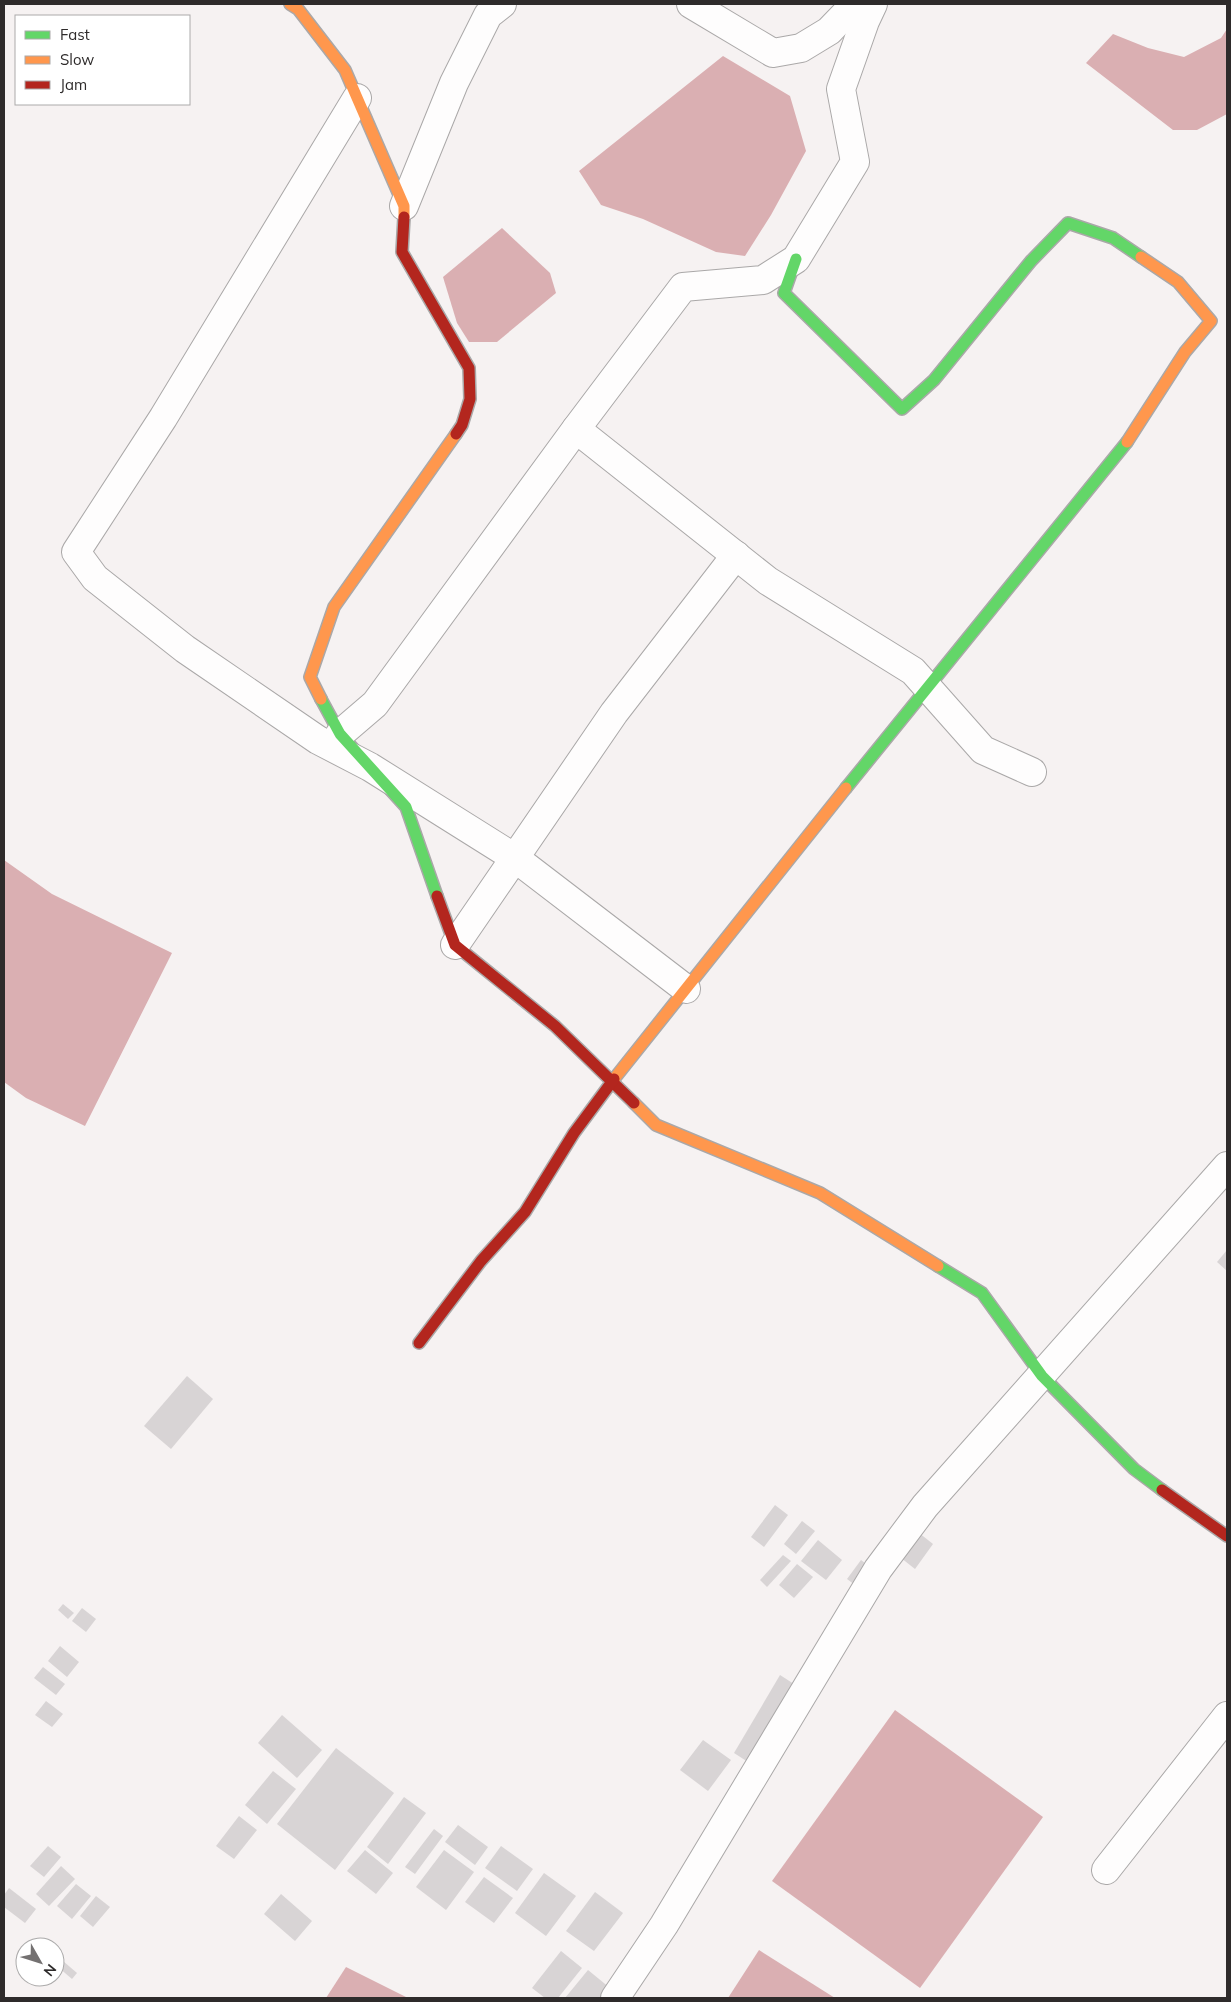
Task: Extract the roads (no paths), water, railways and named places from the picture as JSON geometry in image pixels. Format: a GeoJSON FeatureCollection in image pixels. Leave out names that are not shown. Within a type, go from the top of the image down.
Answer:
{"type":"FeatureCollection","features":[{"type":"Feature","properties":{"kind":"street"},"geometry":{"type":"LineString","coordinates":[[290,4],[298,9],[345,70],[404,206]]}},
{"type":"Feature","properties":{"kind":"street"},"geometry":{"type":"LineString","coordinates":[[502,4],[488,15],[454,83],[404,206],[402,252],[469,368],[470,399],[462,426],[334,607],[310,677],[340,734],[406,807],[455,945],[555,1026],[656,1125],[820,1193],[982,1293],[1042,1376],[1134,1469],[1195,1515],[1227,1536]]}},
{"type":"Feature","properties":{"kind":"street"},"geometry":{"type":"LineString","coordinates":[[691,4],[773,53],[801,48],[829,31],[855,4]]}},
{"type":"Feature","properties":{"kind":"street"},"geometry":{"type":"LineString","coordinates":[[419,1343],[481,1261],[525,1212],[574,1134],[612,1082],[927,687],[1128,440],[1185,352],[1211,321],[1178,282],[1113,238],[1068,223],[1031,261],[934,380],[902,409],[784,294],[796,259],[855,162],[841,89],[873,4]]}},
{"type":"Feature","properties":{"kind":"street"},"geometry":{"type":"LineString","coordinates":[[357,98],[163,418],[76,552],[95,578],[185,648],[318,740],[370,767],[515,858],[686,988]]}},
{"type":"Feature","properties":{"kind":"street"},"geometry":{"type":"LineString","coordinates":[[340,734],[375,704],[576,429],[683,288],[763,280],[796,259]]}},
{"type":"Feature","properties":{"kind":"street"},"geometry":{"type":"LineString","coordinates":[[576,429],[768,581],[912,671],[983,750],[1032,772]]}},
{"type":"Feature","properties":{"kind":"street"},"geometry":{"type":"LineString","coordinates":[[455,945],[614,713],[736,555]]}},
{"type":"Feature","properties":{"kind":"street"},"geometry":{"type":"LineString","coordinates":[[615,1998],[664,1925],[878,1569],[925,1506],[1227,1166]]}},
{"type":"Feature","properties":{"kind":"street"},"geometry":{"type":"LineString","coordinates":[[1106,1870],[1227,1716]]}}]}
